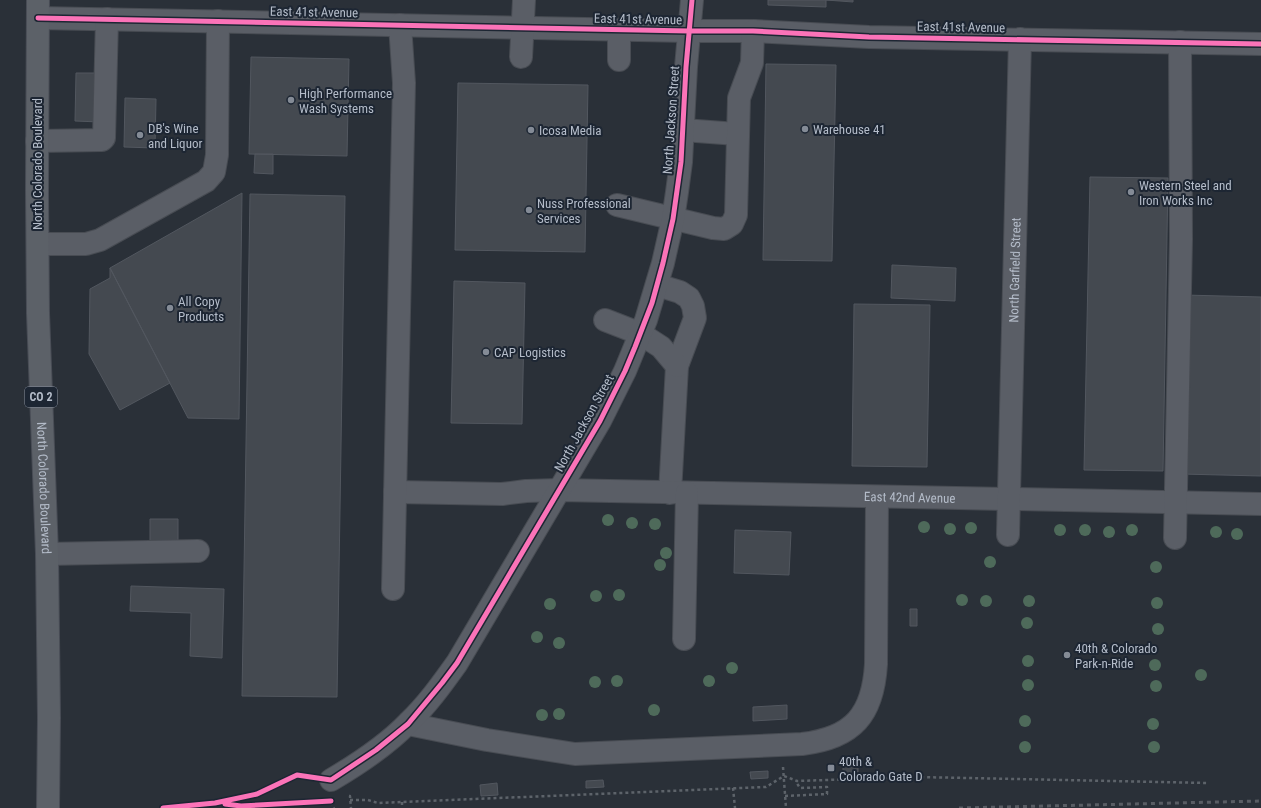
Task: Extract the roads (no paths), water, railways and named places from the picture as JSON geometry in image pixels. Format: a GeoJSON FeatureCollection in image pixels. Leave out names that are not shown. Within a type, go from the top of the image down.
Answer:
{"type":"FeatureCollection","features":[{"type":"Feature","properties":{"kind":"main road","name":"North Colorado Boulevard"},"geometry":{"type":"LineString","coordinates":[[38,9],[38,313],[47,554],[50,718],[49,801]]}},
{"type":"Feature","properties":{"kind":"street"},"geometry":{"type":"LineString","coordinates":[[521,57],[524,0]]}},
{"type":"Feature","properties":{"kind":"street","name":"North Jackson Street"},"geometry":{"type":"LineString","coordinates":[[331,791],[376,750],[408,724],[431,698],[457,662],[610,402],[641,334],[657,285],[673,219],[681,162],[686,67],[692,0]]}},
{"type":"Feature","properties":{"kind":"street","name":"East 41st Avenue"},"geometry":{"type":"LineString","coordinates":[[38,9],[107,19],[689,32],[753,31],[869,37],[1261,44]]}},
{"type":"Feature","properties":{"kind":"street"},"geometry":{"type":"LineString","coordinates":[[37,141],[102,140],[104,138],[107,19]]}},
{"type":"Feature","properties":{"kind":"street"},"geometry":{"type":"LineString","coordinates":[[38,244],[86,244],[93,242],[206,182],[214,172],[217,155],[218,21]]}},
{"type":"Feature","properties":{"kind":"street"},"geometry":{"type":"LineString","coordinates":[[393,589],[404,83],[400,25]]}},
{"type":"Feature","properties":{"kind":"street"},"geometry":{"type":"LineString","coordinates":[[618,60],[619,30]]}},
{"type":"Feature","properties":{"kind":"street"},"geometry":{"type":"LineString","coordinates":[[617,205],[713,228],[724,229],[732,224],[736,215],[739,98],[752,63],[753,31]]}},
{"type":"Feature","properties":{"kind":"street","name":"North Garfield Street"},"geometry":{"type":"LineString","coordinates":[[1008,535],[1020,40]]}},
{"type":"Feature","properties":{"kind":"street"},"geometry":{"type":"LineString","coordinates":[[1175,538],[1181,239],[1180,42]]}},
{"type":"Feature","properties":{"kind":"street"},"geometry":{"type":"LineString","coordinates":[[683,130],[738,134]]}},
{"type":"Feature","properties":{"kind":"street"},"geometry":{"type":"LineString","coordinates":[[657,285],[689,298],[693,306],[695,318],[677,366],[678,493],[684,639]]}},
{"type":"Feature","properties":{"kind":"street"},"geometry":{"type":"LineString","coordinates":[[605,320],[641,334],[661,347],[677,366]]}},
{"type":"Feature","properties":{"kind":"street","name":"East 42nd Avenue"},"geometry":{"type":"LineString","coordinates":[[395,492],[502,494],[526,491],[559,490],[1261,504]]}},
{"type":"Feature","properties":{"kind":"street"},"geometry":{"type":"LineString","coordinates":[[408,724],[487,740],[575,754],[802,744],[817,742],[836,736],[847,730],[857,721],[869,703],[874,685],[876,656],[878,497]]}},
{"type":"Feature","properties":{"kind":"street"},"geometry":{"type":"LineString","coordinates":[[47,554],[198,551]]}},
{"type":"Feature","properties":{"kind":"railway"},"geometry":{"type":"LineString","coordinates":[[959,808],[1261,801]]}},
{"type":"Feature","properties":{"kind":"place","name":"High Performance Wash Systems"},"geometry":{"type":"Point","coordinates":[291,100]}},
{"type":"Feature","properties":{"kind":"place","name":"Warehouse 41"},"geometry":{"type":"Point","coordinates":[805,129]}},
{"type":"Feature","properties":{"kind":"place","name":"Icosa Media"},"geometry":{"type":"Point","coordinates":[531,130]}},
{"type":"Feature","properties":{"kind":"place","name":"DB's Wine and Liquor"},"geometry":{"type":"Point","coordinates":[140,135]}},
{"type":"Feature","properties":{"kind":"place","name":"Western Steel and Iron Works Inc"},"geometry":{"type":"Point","coordinates":[1131,192]}},
{"type":"Feature","properties":{"kind":"place","name":"Nuss Professional Services"},"geometry":{"type":"Point","coordinates":[529,210]}},
{"type":"Feature","properties":{"kind":"place","name":"All Copy Products"},"geometry":{"type":"Point","coordinates":[170,308]}},
{"type":"Feature","properties":{"kind":"place","name":"CAP Logistics"},"geometry":{"type":"Point","coordinates":[486,352]}},
{"type":"Feature","properties":{"kind":"place","name":"40th & Colorado Park-n-Ride"},"geometry":{"type":"Point","coordinates":[1067,655]}},
{"type":"Feature","properties":{"kind":"place","name":"40th & Colorado Gate D"},"geometry":{"type":"Point","coordinates":[831,768]}}]}
